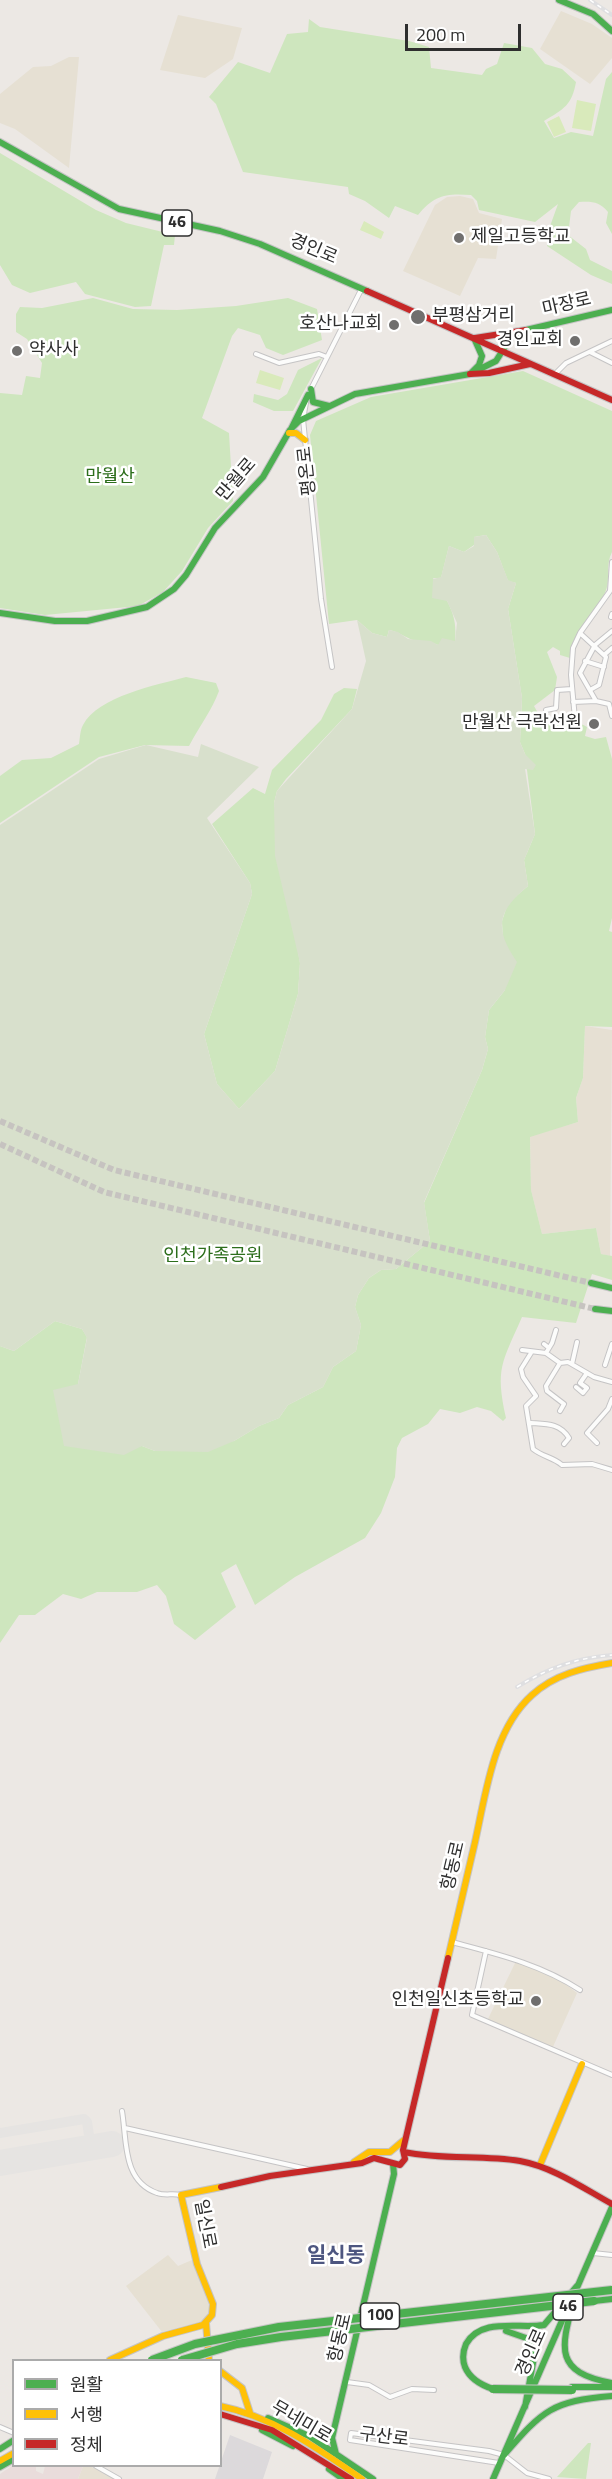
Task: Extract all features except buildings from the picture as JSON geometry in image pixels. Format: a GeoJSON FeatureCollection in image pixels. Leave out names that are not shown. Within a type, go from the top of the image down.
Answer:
{"type":"FeatureCollection","features":[{"type":"Feature","properties":{"kind":"main road"},"geometry":{"type":"LineString","coordinates":[[559,0],[592,14],[612,31]]}},
{"type":"Feature","properties":{"kind":"main road","name":"경인로"},"geometry":{"type":"LineString","coordinates":[[0,142],[119,209],[240,237],[362,288],[612,400]]}},
{"type":"Feature","properties":{"kind":"main road","name":"마장로"},"geometry":{"type":"LineString","coordinates":[[502,351],[511,337],[526,330],[612,310]]}},
{"type":"Feature","properties":{"kind":"main road"},"geometry":{"type":"LineString","coordinates":[[470,374],[479,365],[482,356],[474,338],[507,331],[526,330]]}},
{"type":"Feature","properties":{"kind":"main road","name":"만월로"},"geometry":{"type":"LineString","coordinates":[[0,613],[56,621],[87,621],[131,613],[162,599],[186,575],[215,528],[263,477],[289,431],[303,419],[365,392],[413,386],[470,374],[496,361],[502,351]]}},
{"type":"Feature","properties":{"kind":"main road"},"geometry":{"type":"LineString","coordinates":[[470,374],[489,373],[530,363]]}},
{"type":"Feature","properties":{"kind":"main road"},"geometry":{"type":"LineString","coordinates":[[310,392],[313,402],[329,406]]}},
{"type":"Feature","properties":{"kind":"main road"},"geometry":{"type":"LineString","coordinates":[[305,440],[289,431],[310,392]]}},
{"type":"Feature","properties":{"kind":"main road"},"geometry":{"type":"LineString","coordinates":[[591,1283],[612,1288]]}},
{"type":"Feature","properties":{"kind":"main road"},"geometry":{"type":"LineString","coordinates":[[595,1309],[612,1311]]}},
{"type":"Feature","properties":{"kind":"main road","name":"항동로"},"geometry":{"type":"LineString","coordinates":[[336,2454],[332,2438],[493,1766],[510,1720],[526,1700],[557,1677],[585,1667],[612,1663]]}},
{"type":"Feature","properties":{"kind":"main road"},"geometry":{"type":"LineString","coordinates":[[540,2165],[582,2064]]}},
{"type":"Feature","properties":{"kind":"main road"},"geometry":{"type":"LineString","coordinates":[[405,2140],[407,2146],[420,2156]]}},
{"type":"Feature","properties":{"kind":"main road","name":"일신로"},"geometry":{"type":"LineString","coordinates":[[209,2359],[206,2323],[212,2315],[213,2304],[197,2264],[181,2196],[353,2162],[369,2152],[398,2157],[501,2158],[540,2165],[612,2206]]}},
{"type":"Feature","properties":{"kind":"main road","name":"경인로"},"geometry":{"type":"LineString","coordinates":[[493,2479],[612,2206]]}},
{"type":"Feature","properties":{"kind":"main road"},"geometry":{"type":"LineString","coordinates":[[577,2286],[564,2336],[563,2355],[567,2364],[578,2375],[612,2385]]}},
{"type":"Feature","properties":{"kind":"main road"},"geometry":{"type":"LineString","coordinates":[[577,2286],[550,2321],[544,2325],[490,2327],[470,2338],[463,2353],[466,2371],[477,2384],[493,2387],[572,2389],[612,2394]]}},
{"type":"Feature","properties":{"kind":"main road","name":"100"},"geometry":{"type":"LineString","coordinates":[[157,2359],[195,2344],[279,2327],[612,2290]]}},
{"type":"Feature","properties":{"kind":"main road","name":"100"},"geometry":{"type":"LineString","coordinates":[[188,2359],[237,2344],[281,2337],[612,2300]]}},
{"type":"Feature","properties":{"kind":"main road"},"geometry":{"type":"LineString","coordinates":[[114,2359],[162,2337],[206,2323]]}},
{"type":"Feature","properties":{"kind":"main road"},"geometry":{"type":"LineString","coordinates":[[493,2387],[479,2381],[469,2369],[467,2354],[469,2346],[479,2335],[490,2331],[521,2335],[530,2343],[535,2359],[525,2407]]}},
{"type":"Feature","properties":{"kind":"main road"},"geometry":{"type":"LineString","coordinates":[[222,2372],[239,2382],[246,2390],[253,2414],[283,2422],[373,2479]]}},
{"type":"Feature","properties":{"kind":"main road"},"geometry":{"type":"LineString","coordinates":[[572,2389],[612,2385]]}},
{"type":"Feature","properties":{"kind":"main road"},"geometry":{"type":"LineString","coordinates":[[504,2455],[540,2412],[578,2399],[612,2394]]}},
{"type":"Feature","properties":{"kind":"main road","name":"무네미로"},"geometry":{"type":"LineString","coordinates":[[222,2406],[253,2414],[306,2440],[362,2479]]}},
{"type":"Feature","properties":{"kind":"main road","name":"무네미로"},"geometry":{"type":"LineString","coordinates":[[222,2415],[272,2430],[295,2442],[351,2479]]}},
{"type":"Feature","properties":{"kind":"main road"},"geometry":{"type":"LineString","coordinates":[[252,2423],[343,2479]]}},
{"type":"Feature","properties":{"kind":"main road"},"geometry":{"type":"LineString","coordinates":[[321,2444],[332,2438]]}},
{"type":"Feature","properties":{"kind":"main road"},"geometry":{"type":"LineString","coordinates":[[0,2453],[12,2444]]}},
{"type":"Feature","properties":{"kind":"street","name":"평온로"},"geometry":{"type":"LineString","coordinates":[[332,667],[321,599],[303,419],[310,392],[362,288]]}},
{"type":"Feature","properties":{"kind":"street"},"geometry":{"type":"LineString","coordinates":[[555,374],[566,363],[612,341]]}},
{"type":"Feature","properties":{"kind":"street"},"geometry":{"type":"LineString","coordinates":[[590,352],[612,363]]}},
{"type":"Feature","properties":{"kind":"street"},"geometry":{"type":"LineString","coordinates":[[256,354],[279,363],[319,354],[327,357]]}},
{"type":"Feature","properties":{"kind":"street"},"geometry":{"type":"LineString","coordinates":[[575,719],[571,675],[573,648],[580,633],[610,591],[612,562]]}},
{"type":"Feature","properties":{"kind":"street"},"geometry":{"type":"LineString","coordinates":[[580,673],[595,645],[612,631]]}},
{"type":"Feature","properties":{"kind":"street"},"geometry":{"type":"LineString","coordinates":[[580,633],[604,655],[604,667],[599,685],[590,690]]}},
{"type":"Feature","properties":{"kind":"street"},"geometry":{"type":"LineString","coordinates":[[604,655],[612,648]]}},
{"type":"Feature","properties":{"kind":"street"},"geometry":{"type":"LineString","coordinates":[[585,661],[604,667]]}},
{"type":"Feature","properties":{"kind":"street"},"geometry":{"type":"LineString","coordinates":[[571,675],[580,673]]}},
{"type":"Feature","properties":{"kind":"street"},"geometry":{"type":"LineString","coordinates":[[580,673],[596,701]]}},
{"type":"Feature","properties":{"kind":"street"},"geometry":{"type":"LineString","coordinates":[[546,710],[556,708],[557,690],[572,689]]}},
{"type":"Feature","properties":{"kind":"street"},"geometry":{"type":"LineString","coordinates":[[573,702],[596,701],[609,704],[612,716]]}},
{"type":"Feature","properties":{"kind":"street"},"geometry":{"type":"LineString","coordinates":[[546,1353],[556,1330]]}},
{"type":"Feature","properties":{"kind":"street"},"geometry":{"type":"LineString","coordinates":[[553,1341],[558,1345]]}},
{"type":"Feature","properties":{"kind":"street"},"geometry":{"type":"LineString","coordinates":[[572,1364],[577,1342]]}},
{"type":"Feature","properties":{"kind":"street"},"geometry":{"type":"LineString","coordinates":[[544,1344],[549,1348]]}},
{"type":"Feature","properties":{"kind":"street"},"geometry":{"type":"LineString","coordinates":[[605,1365],[612,1344]]}},
{"type":"Feature","properties":{"kind":"street"},"geometry":{"type":"LineString","coordinates":[[522,1350],[531,1353],[546,1353],[560,1364],[572,1364],[587,1373],[612,1382]]}},
{"type":"Feature","properties":{"kind":"street"},"geometry":{"type":"LineString","coordinates":[[531,1353],[521,1369],[523,1377],[533,1388],[536,1396],[526,1406],[531,1424],[533,1449],[543,1458],[555,1460],[562,1465],[592,1464],[612,1470]]}},
{"type":"Feature","properties":{"kind":"street"},"geometry":{"type":"LineString","coordinates":[[560,1364],[548,1378],[546,1386],[547,1391],[564,1404],[560,1411]]}},
{"type":"Feature","properties":{"kind":"street"},"geometry":{"type":"LineString","coordinates":[[576,1388],[583,1394],[587,1388],[580,1383],[587,1373]]}},
{"type":"Feature","properties":{"kind":"street"},"geometry":{"type":"LineString","coordinates":[[597,1443],[587,1433],[608,1409],[612,1399]]}},
{"type":"Feature","properties":{"kind":"street"},"geometry":{"type":"LineString","coordinates":[[531,1424],[555,1425],[563,1429],[569,1438],[564,1443]]}},
{"type":"Feature","properties":{"kind":"street"},"geometry":{"type":"LineString","coordinates":[[452,1942],[556,1974],[580,1990]]}},
{"type":"Feature","properties":{"kind":"street"},"geometry":{"type":"LineString","coordinates":[[486,1951],[472,2015],[612,2076]]}},
{"type":"Feature","properties":{"kind":"street"},"geometry":{"type":"LineString","coordinates":[[122,2111],[129,2166],[136,2177],[158,2193],[181,2196]]}},
{"type":"Feature","properties":{"kind":"street"},"geometry":{"type":"LineString","coordinates":[[125,2128],[310,2170]]}},
{"type":"Feature","properties":{"kind":"street"},"geometry":{"type":"LineString","coordinates":[[592,2253],[612,2255]]}},
{"type":"Feature","properties":{"kind":"street"},"geometry":{"type":"LineString","coordinates":[[347,2382],[369,2385],[390,2397],[412,2390],[434,2390]]}},
{"type":"Feature","properties":{"kind":"street","name":"구산로"},"geometry":{"type":"LineString","coordinates":[[500,2464],[350,2440],[351,2433],[504,2455]]}},
{"type":"Feature","properties":{"kind":"street"},"geometry":{"type":"LineString","coordinates":[[504,2455],[527,2474],[549,2479]]}},
{"type":"Feature","properties":{"kind":"street"},"geometry":{"type":"LineString","coordinates":[[98,2467],[119,2479]]}},
{"type":"Feature","properties":{"kind":"shaded area"},"geometry":{"type":"Polygon","coordinates":[[[561,11],[592,24],[612,38],[612,58],[590,84],[540,49],[561,11]]]}},
{"type":"Feature","properties":{"kind":"shaded area"},"geometry":{"type":"Polygon","coordinates":[[[178,15],[242,28],[233,59],[205,78],[160,70],[178,15]]]}},
{"type":"Feature","properties":{"kind":"shaded area"},"geometry":{"type":"Polygon","coordinates":[[[69,57],[79,57],[69,168],[15,129],[0,123],[0,94],[33,67],[51,66],[69,57]]]}},
{"type":"Feature","properties":{"kind":"shaded area","name":"제일고등학교"},"geometry":{"type":"Polygon","coordinates":[[[460,196],[473,199],[479,213],[502,219],[496,259],[478,258],[460,296],[403,271],[435,205],[447,197],[460,196]]]}},
{"type":"Feature","properties":{"kind":"shaded area"},"geometry":{"type":"Polygon","coordinates":[[[585,1026],[612,1030],[610,1256],[601,1254],[596,1228],[542,1234],[531,1190],[530,1136],[578,1122],[576,1098],[583,1078],[585,1026]]]}},
{"type":"Feature","properties":{"kind":"shaded area","name":"인천일신초등학교"},"geometry":{"type":"Polygon","coordinates":[[[516,1961],[555,1976],[577,1993],[552,2049],[488,2019],[516,1961]]]}},
{"type":"Feature","properties":{"kind":"shaded area"},"geometry":{"type":"Polygon","coordinates":[[[168,2255],[178,2266],[192,2260],[210,2307],[208,2316],[200,2322],[162,2332],[126,2286],[168,2255]]]}},
{"type":"Feature","properties":{"kind":"shaded area"},"geometry":{"type":"Polygon","coordinates":[[[230,2435],[272,2452],[263,2479],[215,2479],[219,2467],[222,2467],[222,2458],[230,2435]]]}},
{"type":"Feature","properties":{"kind":"shaded area"},"geometry":{"type":"Polygon","coordinates":[[[12,2466],[36,2467],[36,2471],[43,2474],[45,2467],[83,2467],[78,2479],[0,2479],[0,2474],[12,2466]]]}},
{"type":"Feature","properties":{"kind":"shaded area"},"geometry":{"type":"Polygon","coordinates":[[[83,2467],[92,2467],[115,2479],[78,2479],[83,2467]]]}},
{"type":"Feature","properties":{"kind":"green space"},"geometry":{"type":"Polygon","coordinates":[[[309,19],[320,27],[409,41],[429,47],[431,68],[482,75],[486,69],[497,64],[504,43],[532,48],[545,64],[562,69],[576,82],[566,106],[544,121],[554,138],[571,132],[593,136],[606,79],[612,72],[612,234],[606,223],[608,212],[605,209],[592,202],[579,202],[571,211],[568,235],[586,249],[590,260],[612,271],[612,284],[591,275],[547,246],[549,229],[558,204],[535,222],[479,210],[477,201],[471,195],[454,194],[435,199],[418,215],[395,206],[389,218],[365,201],[349,194],[348,187],[243,172],[216,104],[209,97],[238,62],[270,73],[287,34],[308,32],[309,19]]]}},
{"type":"Feature","properties":{"kind":"green space"},"geometry":{"type":"Polygon","coordinates":[[[577,100],[596,104],[591,131],[572,128],[577,100]]]}},
{"type":"Feature","properties":{"kind":"green space"},"geometry":{"type":"Polygon","coordinates":[[[559,116],[566,132],[554,137],[547,122],[559,116]]]}},
{"type":"Feature","properties":{"kind":"green space"},"geometry":{"type":"Polygon","coordinates":[[[0,153],[96,210],[126,223],[175,235],[174,245],[164,245],[151,306],[135,307],[85,294],[76,282],[30,293],[12,285],[0,265],[0,153]]]}},
{"type":"Feature","properties":{"kind":"green space"},"geometry":{"type":"Polygon","coordinates":[[[364,221],[384,232],[381,239],[360,230],[364,221]]]}},
{"type":"Feature","properties":{"kind":"green space","name":"만월산"},"geometry":{"type":"Polygon","coordinates":[[[93,298],[133,309],[177,310],[236,306],[288,298],[317,309],[322,340],[283,355],[266,348],[260,335],[238,328],[232,336],[202,418],[229,433],[233,501],[208,528],[182,571],[163,592],[138,606],[45,615],[0,608],[0,393],[22,395],[26,376],[40,378],[42,363],[27,339],[16,332],[16,314],[20,307],[42,308],[93,298]]]}},
{"type":"Feature","properties":{"kind":"green space"},"geometry":{"type":"Polygon","coordinates":[[[322,358],[293,411],[274,411],[253,402],[254,394],[278,400],[287,394],[298,370],[322,358]]]}},
{"type":"Feature","properties":{"kind":"green space"},"geometry":{"type":"Polygon","coordinates":[[[260,370],[284,378],[280,390],[256,383],[260,370]]]}},
{"type":"Feature","properties":{"kind":"green space"},"geometry":{"type":"Polygon","coordinates":[[[523,371],[612,411],[612,552],[607,588],[601,601],[580,631],[570,658],[560,655],[560,651],[553,647],[547,652],[557,677],[555,690],[534,706],[547,721],[574,721],[587,727],[585,736],[595,739],[606,737],[612,759],[612,918],[609,931],[612,932],[612,1027],[585,1026],[583,1078],[576,1098],[578,1122],[530,1137],[531,1190],[542,1234],[596,1228],[601,1254],[612,1256],[612,1280],[592,1274],[576,1323],[522,1317],[502,1366],[501,1388],[506,1418],[503,1421],[491,1411],[477,1407],[460,1413],[440,1409],[428,1424],[402,1438],[397,1448],[395,1477],[381,1513],[365,1538],[295,1577],[255,1605],[236,1564],[221,1573],[236,1607],[195,1640],[174,1624],[166,1596],[157,1585],[137,1592],[97,1592],[81,1599],[63,1594],[35,1615],[19,1615],[0,1643],[0,1346],[14,1351],[55,1321],[82,1329],[87,1337],[78,1384],[142,1446],[155,1451],[234,1441],[259,1426],[279,1418],[288,1405],[323,1387],[333,1367],[356,1351],[361,1325],[355,1307],[358,1295],[369,1278],[381,1270],[396,1269],[430,1241],[424,1203],[482,1070],[488,1049],[485,1037],[489,1010],[505,990],[502,921],[508,903],[528,886],[524,860],[535,834],[525,754],[520,742],[522,698],[508,609],[516,583],[508,581],[497,552],[486,535],[474,537],[474,545],[464,552],[449,546],[441,578],[433,578],[447,600],[453,615],[455,641],[438,645],[418,642],[389,630],[387,637],[372,633],[357,620],[329,624],[310,435],[316,421],[371,397],[523,371]]]}},
{"type":"Feature","properties":{"kind":"green space","name":"인천가족공원"},"geometry":{"type":"Polygon","coordinates":[[[486,535],[497,552],[508,580],[516,583],[508,609],[522,698],[520,742],[525,754],[536,765],[533,770],[525,769],[535,834],[524,860],[528,886],[510,904],[502,921],[505,939],[517,962],[505,990],[489,1010],[485,1037],[488,1049],[482,1070],[424,1202],[430,1241],[396,1269],[381,1270],[369,1278],[358,1295],[355,1307],[361,1325],[356,1351],[333,1367],[323,1387],[288,1405],[279,1418],[208,1452],[155,1451],[142,1446],[124,1455],[64,1446],[53,1390],[78,1384],[87,1338],[82,1329],[55,1321],[14,1351],[0,1346],[0,825],[99,759],[146,745],[198,757],[201,744],[259,767],[207,818],[250,883],[252,894],[204,1034],[217,1084],[239,1109],[275,1071],[298,994],[300,963],[275,856],[274,803],[277,791],[352,709],[366,661],[357,620],[372,633],[387,637],[389,630],[398,632],[408,639],[431,641],[438,645],[442,638],[455,641],[457,623],[447,601],[432,598],[433,579],[441,577],[449,546],[464,552],[474,546],[474,537],[486,535]]]}},
{"type":"Feature","properties":{"kind":"green space"},"geometry":{"type":"Polygon","coordinates":[[[186,677],[216,683],[219,691],[189,746],[145,745],[99,757],[0,823],[0,776],[22,760],[51,758],[79,744],[82,727],[101,706],[129,693],[186,677]]]}},
{"type":"Feature","properties":{"kind":"green space"},"geometry":{"type":"Polygon","coordinates":[[[344,688],[357,689],[352,709],[286,779],[277,791],[274,803],[300,963],[298,994],[275,1071],[239,1109],[217,1084],[204,1034],[252,894],[250,883],[212,824],[253,788],[265,794],[272,770],[321,720],[334,694],[344,688]]]}},
{"type":"Feature","properties":{"kind":"green space"},"geometry":{"type":"Polygon","coordinates":[[[588,2443],[591,2443],[586,2479],[557,2477],[588,2443]]]}},
{"type":"Feature","properties":{"kind":"taxiway"},"geometry":{"type":"LineString","coordinates":[[0,2133],[84,2119],[87,2122],[91,2148]]}},
{"type":"Feature","properties":{"kind":"runway"},"geometry":{"type":"LineString","coordinates":[[0,2163],[112,2144]]}},
{"type":"Feature","properties":{"kind":"tunnel"},"geometry":{"type":"LineString","coordinates":[[0,1121],[114,1170],[591,1283]]}},
{"type":"Feature","properties":{"kind":"tunnel"},"geometry":{"type":"LineString","coordinates":[[0,1144],[104,1192],[595,1309]]}},
{"type":"Feature","properties":{"kind":"railway"},"geometry":{"type":"LineString","coordinates":[[590,0],[612,15]]}},
{"type":"Feature","properties":{"kind":"railway"},"geometry":{"type":"LineString","coordinates":[[517,1687],[540,1674],[563,1665],[612,1655]]}},
{"type":"Feature","properties":{"kind":"traffic: fast"},"geometry":{"type":"LineString","coordinates":[[559,0],[593,14],[612,31]]}},
{"type":"Feature","properties":{"kind":"traffic: fast"},"geometry":{"type":"LineString","coordinates":[[0,142],[119,209],[220,231],[260,244],[367,291]]}},
{"type":"Feature","properties":{"kind":"traffic: fast"},"geometry":{"type":"LineString","coordinates":[[0,613],[55,621],[87,621],[147,607],[174,589],[186,575],[215,528],[263,477],[290,430],[299,421],[355,394],[470,374],[496,361],[511,337],[526,330],[612,310]]}},
{"type":"Feature","properties":{"kind":"traffic: fast"},"geometry":{"type":"LineString","coordinates":[[470,374],[479,365],[482,356],[474,338]]}},
{"type":"Feature","properties":{"kind":"traffic: fast"},"geometry":{"type":"LineString","coordinates":[[311,389],[313,402],[329,406]]}},
{"type":"Feature","properties":{"kind":"traffic: fast"},"geometry":{"type":"LineString","coordinates":[[291,429],[308,395]]}},
{"type":"Feature","properties":{"kind":"traffic: fast"},"geometry":{"type":"LineString","coordinates":[[591,1283],[612,1288]]}},
{"type":"Feature","properties":{"kind":"traffic: fast"},"geometry":{"type":"LineString","coordinates":[[595,1309],[612,1311]]}},
{"type":"Feature","properties":{"kind":"traffic: fast"},"geometry":{"type":"LineString","coordinates":[[336,2454],[332,2438],[394,2174],[393,2164]]}},
{"type":"Feature","properties":{"kind":"traffic: fast"},"geometry":{"type":"LineString","coordinates":[[576,2290],[612,2207]]}},
{"type":"Feature","properties":{"kind":"traffic: fast"},"geometry":{"type":"LineString","coordinates":[[493,2389],[476,2381],[465,2367],[463,2358],[466,2344],[481,2330],[491,2327],[544,2325],[577,2286]]}},
{"type":"Feature","properties":{"kind":"traffic: fast"},"geometry":{"type":"LineString","coordinates":[[155,2359],[195,2344],[279,2327],[612,2290]]}},
{"type":"Feature","properties":{"kind":"traffic: fast"},"geometry":{"type":"LineString","coordinates":[[574,2299],[566,2331],[566,2355],[571,2365],[579,2372],[612,2383]]}},
{"type":"Feature","properties":{"kind":"traffic: fast"},"geometry":{"type":"LineString","coordinates":[[594,2301],[612,2299]]}},
{"type":"Feature","properties":{"kind":"traffic: fast"},"geometry":{"type":"LineString","coordinates":[[493,2479],[571,2300]]}},
{"type":"Feature","properties":{"kind":"traffic: fast"},"geometry":{"type":"LineString","coordinates":[[185,2359],[237,2344],[281,2337],[594,2301]]}},
{"type":"Feature","properties":{"kind":"traffic: fast"},"geometry":{"type":"LineString","coordinates":[[506,2331],[526,2338],[535,2352],[525,2407]]}},
{"type":"Feature","properties":{"kind":"traffic: fast"},"geometry":{"type":"LineString","coordinates":[[572,2387],[611,2387]]}},
{"type":"Feature","properties":{"kind":"traffic: fast"},"geometry":{"type":"LineString","coordinates":[[493,2389],[572,2390]]}},
{"type":"Feature","properties":{"kind":"traffic: fast"},"geometry":{"type":"LineString","coordinates":[[504,2455],[539,2418],[550,2411],[575,2401],[612,2396]]}},
{"type":"Feature","properties":{"kind":"traffic: fast"},"geometry":{"type":"LineString","coordinates":[[268,2418],[309,2436],[373,2479]]}},
{"type":"Feature","properties":{"kind":"traffic: fast"},"geometry":{"type":"LineString","coordinates":[[262,2430],[293,2446]]}},
{"type":"Feature","properties":{"kind":"traffic: fast"},"geometry":{"type":"LineString","coordinates":[[0,2449],[12,2441]]}},
{"type":"Feature","properties":{"kind":"traffic: fast"},"geometry":{"type":"LineString","coordinates":[[0,2467],[12,2460]]}},
{"type":"Feature","properties":{"kind":"traffic: fast"},"geometry":{"type":"LineString","coordinates":[[329,2469],[343,2479]]}},
{"type":"Feature","properties":{"kind":"traffic: slow"},"geometry":{"type":"LineString","coordinates":[[289,433],[296,433],[305,440]]}},
{"type":"Feature","properties":{"kind":"traffic: slow"},"geometry":{"type":"LineString","coordinates":[[448,1958],[493,1763],[508,1726],[532,1695],[550,1682],[580,1670],[612,1663]]}},
{"type":"Feature","properties":{"kind":"traffic: slow"},"geometry":{"type":"LineString","coordinates":[[540,2165],[582,2064]]}},
{"type":"Feature","properties":{"kind":"traffic: slow"},"geometry":{"type":"LineString","coordinates":[[354,2162],[369,2152],[390,2152],[404,2140]]}},
{"type":"Feature","properties":{"kind":"traffic: slow"},"geometry":{"type":"LineString","coordinates":[[112,2359],[163,2336],[203,2325],[212,2315],[213,2304],[197,2264],[181,2195],[221,2187]]}},
{"type":"Feature","properties":{"kind":"traffic: slow"},"geometry":{"type":"LineString","coordinates":[[206,2323],[209,2359]]}},
{"type":"Feature","properties":{"kind":"traffic: slow"},"geometry":{"type":"LineString","coordinates":[[222,2373],[242,2388],[250,2413]]}},
{"type":"Feature","properties":{"kind":"traffic: slow"},"geometry":{"type":"LineString","coordinates":[[222,2406],[277,2426],[312,2445],[362,2479]]}},
{"type":"Feature","properties":{"kind":"traffic: slow"},"geometry":{"type":"LineString","coordinates":[[0,2461],[12,2454]]}},
{"type":"Feature","properties":{"kind":"traffic: jam"},"geometry":{"type":"LineString","coordinates":[[367,291],[612,400]]}},
{"type":"Feature","properties":{"kind":"traffic: jam"},"geometry":{"type":"LineString","coordinates":[[475,338],[526,330]]}},
{"type":"Feature","properties":{"kind":"traffic: jam"},"geometry":{"type":"LineString","coordinates":[[470,374],[489,373],[530,364]]}},
{"type":"Feature","properties":{"kind":"traffic: jam"},"geometry":{"type":"LineString","coordinates":[[403,2150],[448,1958]]}},
{"type":"Feature","properties":{"kind":"traffic: jam"},"geometry":{"type":"LineString","coordinates":[[221,2187],[270,2176],[362,2163],[374,2158],[400,2165],[405,2159],[403,2150]]}},
{"type":"Feature","properties":{"kind":"traffic: jam"},"geometry":{"type":"LineString","coordinates":[[404,2152],[520,2161],[544,2168],[568,2179],[612,2204]]}},
{"type":"Feature","properties":{"kind":"traffic: jam"},"geometry":{"type":"LineString","coordinates":[[222,2415],[272,2430],[351,2479]]}},
{"type":"Feature","properties":{"kind":"place","name":"제일고등학교"},"geometry":{"type":"Point","coordinates":[459,238]}},
{"type":"Feature","properties":{"kind":"place","name":"부평삼거리"},"geometry":{"type":"Point","coordinates":[418,317]}},
{"type":"Feature","properties":{"kind":"place","name":"호산나교회"},"geometry":{"type":"Point","coordinates":[394,325]}},
{"type":"Feature","properties":{"kind":"place","name":"경인교회"},"geometry":{"type":"Point","coordinates":[575,341]}},
{"type":"Feature","properties":{"kind":"place","name":"약사사"},"geometry":{"type":"Point","coordinates":[17,351]}},
{"type":"Feature","properties":{"kind":"place","name":"만월산 극락선원"},"geometry":{"type":"Point","coordinates":[594,724]}},
{"type":"Feature","properties":{"kind":"place","name":"인천일신초등학교"},"geometry":{"type":"Point","coordinates":[536,2001]}},
{"type":"Feature","properties":{"kind":"district","name":"일신동"},"geometry":{"type":"Point","coordinates":[336,2257]}}]}
